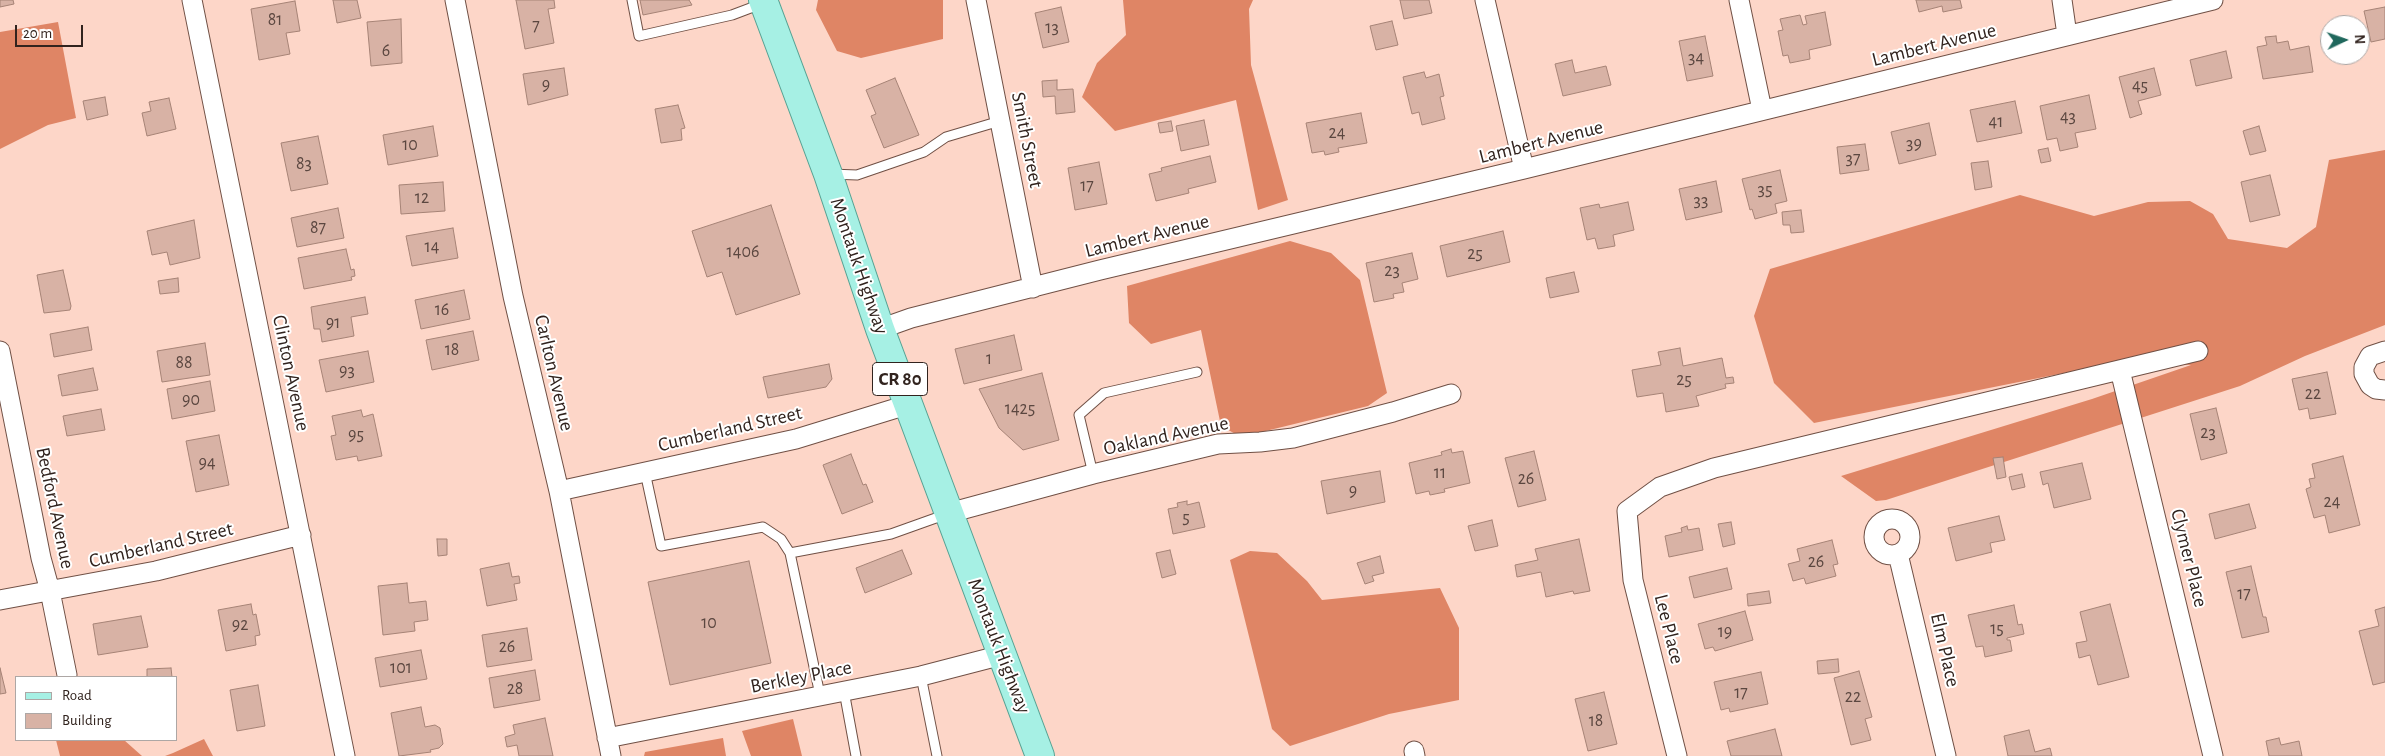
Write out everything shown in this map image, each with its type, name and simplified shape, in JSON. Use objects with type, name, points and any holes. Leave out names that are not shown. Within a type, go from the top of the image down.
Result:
[{"type":"main road","name":"Montauk Highway","points":[[763,2],[828,174],[880,328],[1040,756]]},
{"type":"street","name":"Clinton Avenue","points":[[192,0],[345,756]]},
{"type":"street","name":"Carlton Avenue","points":[[455,0],[513,296],[559,491],[609,747]]},
{"type":"street","name":"Smith Street","points":[[976,0],[1033,288]]},
{"type":"street","points":[[1485,0],[1524,169]]},
{"type":"street","points":[[1739,0],[1762,110]]},
{"type":"street","points":[[2062,0],[2067,35]]},
{"type":"street","name":"Lambert Avenue","points":[[880,328],[911,318],[1100,270],[1524,169],[2213,0]]},
{"type":"street","name":"Bedford Avenue","points":[[0,351],[40,558],[50,591],[67,675]]},
{"type":"street","points":[[2120,370],[2198,351]]},
{"type":"street","points":[[2385,351],[2370,356],[2364,367],[2364,374],[2370,385],[2376,389],[2385,390]]},
{"type":"street","name":"Lee Place","points":[[1677,756],[1633,580],[1627,511],[1660,487],[1714,468],[2120,370]]},
{"type":"street","name":"Clymer Place","points":[[2120,370],[2213,756]]},
{"type":"street","name":"Oakland Avenue","points":[[949,513],[1093,474],[1218,444],[1293,438],[1393,412],[1451,394]]},
{"type":"street","name":"Cumberland Street","points":[[559,491],[796,439],[910,404]]},
{"type":"street","name":"Cumberland Street","points":[[0,600],[156,571],[301,535]]},
{"type":"street","name":"Elm Place","points":[[1898,554],[1946,756]]},
{"type":"street","name":"Berkley Place","points":[[609,747],[820,695],[921,676],[1002,655]]},
{"type":"lane","points":[[632,0],[639,36],[732,15],[763,2]]},
{"type":"lane","points":[[828,174],[857,175],[924,152],[946,136],[1000,121]]},
{"type":"lane","points":[[1093,474],[1079,415],[1104,393],[1197,372]]},
{"type":"lane","points":[[645,472],[661,546],[763,527],[781,540],[790,553],[820,695]]},
{"type":"lane","points":[[790,553],[891,534],[949,513]]},
{"type":"lane","points":[[921,676],[937,756]]},
{"type":"lane","points":[[844,691],[856,756]]},
{"type":"shaded area","points":[[818,0],[943,0],[943,39],[861,58],[837,51],[816,10]]},
{"type":"shaded area","points":[[1123,0],[1253,0],[1249,9],[1251,65],[1288,200],[1258,210],[1236,100],[1115,131],[1082,97],[1097,63],[1126,35]]},
{"type":"shaded area","points":[[58,22],[76,118],[48,125],[0,149],[0,32]]},
{"type":"shaded area","points":[[2385,150],[2385,325],[2305,356],[2240,386],[1886,500],[1876,501],[1841,476],[2092,399],[2191,365],[2124,361],[1814,423],[1774,383],[1754,316],[1770,269],[2020,195],[2094,216],[2148,202],[2190,201],[2213,214],[2228,239],[2287,248],[2316,227],[2329,160]]},
{"type":"shaded area","points":[[1290,241],[1331,253],[1360,280],[1387,393],[1368,406],[1241,437],[1221,426],[1201,330],[1151,344],[1129,323],[1127,286]]},
{"type":"shaded area","points":[[1250,551],[1277,553],[1307,581],[1322,600],[1440,588],[1459,628],[1459,700],[1389,714],[1290,746],[1272,729],[1230,560]]},
{"type":"shaded area","points":[[793,719],[802,756],[751,756],[742,731]]},
{"type":"shaded area","points":[[723,738],[726,756],[644,756],[645,752]]},
{"type":"shaded area","points":[[204,739],[213,756],[165,756],[173,753]]},
{"type":"shaded area","points":[[56,741],[125,741],[142,756],[60,756]]},
{"type":"building","points":[[0,0],[13,0],[14,4],[0,7]]},
{"type":"building","points":[[333,0],[357,0],[361,18],[337,23]]},
{"type":"building","points":[[516,0],[554,0],[555,8],[548,9],[554,43],[525,49]]},
{"type":"building","points":[[640,0],[689,0],[692,5],[643,15]]},
{"type":"building","points":[[1400,0],[1429,0],[1432,13],[1404,19]]},
{"type":"building","points":[[1916,0],[1960,0],[1962,8],[1943,12],[1942,6],[1919,12]]},
{"type":"building","points":[[295,1],[300,31],[286,33],[290,54],[259,60],[251,9]]},
{"type":"building","points":[[1061,7],[1069,42],[1043,48],[1035,13]]},
{"type":"building","points":[[2385,7],[2385,39],[2371,42],[2370,15],[2365,15],[2364,11]]},
{"type":"building","points":[[1825,12],[1831,45],[1809,50],[1810,59],[1790,63],[1788,55],[1783,56],[1778,31],[1783,30],[1780,19],[1800,15],[1803,25],[1807,24],[1805,16]]},
{"type":"building","points":[[401,19],[402,63],[371,66],[367,22]]},
{"type":"building","points":[[1392,21],[1398,45],[1376,50],[1370,26]]},
{"type":"building","points":[[1705,36],[1713,76],[1687,81],[1679,41]]},
{"type":"building","points":[[2276,36],[2277,43],[2288,41],[2290,50],[2309,46],[2313,72],[2263,79],[2257,47],[2267,45],[2265,37]]},
{"type":"building","points":[[2226,51],[2232,78],[2196,86],[2190,60]]},
{"type":"building","points":[[1572,60],[1575,73],[1606,66],[1611,85],[1563,96],[1555,64]]},
{"type":"building","points":[[564,68],[568,95],[528,105],[523,74]]},
{"type":"building","points":[[2154,68],[2161,95],[2138,101],[2142,114],[2130,118],[2119,77]]},
{"type":"building","points":[[1424,72],[1426,78],[1439,74],[1444,96],[1440,97],[1445,119],[1422,125],[1419,112],[1412,114],[1403,77]]},
{"type":"building","points":[[895,78],[919,135],[884,148],[871,116],[876,114],[866,90]]},
{"type":"building","points":[[1057,80],[1057,90],[1073,89],[1075,112],[1056,114],[1055,96],[1043,97],[1042,81]]},
{"type":"building","points":[[2089,95],[2096,129],[2075,133],[2078,147],[2060,151],[2057,138],[2047,140],[2040,106]]},
{"type":"building","points":[[105,97],[108,115],[87,120],[83,101]]},
{"type":"building","points":[[169,98],[176,129],[147,136],[142,113],[151,111],[149,102]]},
{"type":"building","points":[[2015,101],[2022,133],[1977,142],[1970,110]]},
{"type":"building","points":[[678,105],[685,128],[681,129],[682,140],[661,143],[655,109]]},
{"type":"building","points":[[1361,113],[1367,143],[1338,148],[1339,152],[1325,155],[1324,151],[1312,153],[1306,123]]},
{"type":"building","points":[[1204,120],[1209,145],[1181,151],[1176,126]]},
{"type":"building","points":[[1171,121],[1173,131],[1160,133],[1158,123]]},
{"type":"building","points":[[1929,123],[1936,155],[1899,164],[1891,132]]},
{"type":"building","points":[[433,126],[438,156],[388,165],[383,135]]},
{"type":"building","points":[[2259,126],[2266,151],[2250,155],[2243,131]]},
{"type":"building","points":[[318,136],[328,184],[291,191],[281,143]]},
{"type":"building","points":[[1865,144],[1869,170],[1840,174],[1837,147]]},
{"type":"building","points":[[2048,148],[2051,161],[2041,163],[2038,150]]},
{"type":"building","points":[[1210,156],[1216,182],[1188,189],[1189,193],[1156,201],[1149,174],[1162,171],[1161,168]]},
{"type":"building","points":[[1988,161],[1992,187],[1975,190],[1971,163]]},
{"type":"building","points":[[1099,162],[1107,204],[1075,210],[1068,168]]},
{"type":"building","points":[[1780,170],[1787,201],[1775,204],[1777,213],[1755,219],[1752,209],[1750,210],[1742,179]]},
{"type":"building","points":[[2270,175],[2280,215],[2250,222],[2241,182]]},
{"type":"building","points":[[1716,181],[1722,212],[1686,220],[1679,189]]},
{"type":"building","points":[[443,182],[445,211],[401,214],[399,185]]},
{"type":"building","points":[[1628,202],[1634,230],[1613,235],[1615,246],[1598,249],[1595,238],[1587,240],[1580,208],[1599,204],[1600,208]]},
{"type":"building","points":[[771,205],[800,294],[736,315],[722,272],[707,277],[692,231]]},
{"type":"building","points":[[338,208],[344,238],[297,247],[291,218]]},
{"type":"building","points":[[1801,210],[1804,232],[1791,233],[1790,225],[1783,225],[1782,212]]},
{"type":"building","points":[[194,220],[200,258],[170,265],[167,252],[152,255],[147,231]]},
{"type":"building","points":[[453,228],[458,258],[412,266],[406,236]]},
{"type":"building","points":[[1503,231],[1510,262],[1447,277],[1440,246]]},
{"type":"building","points":[[346,249],[351,270],[354,269],[355,276],[351,277],[352,280],[304,289],[298,258]]},
{"type":"building","points":[[1412,253],[1418,279],[1402,283],[1404,292],[1393,294],[1394,298],[1374,302],[1366,263]]},
{"type":"building","points":[[63,270],[71,306],[70,310],[44,313],[37,275]]},
{"type":"building","points":[[1574,272],[1579,292],[1550,298],[1546,278]]},
{"type":"building","points":[[178,278],[179,292],[160,294],[158,281]]},
{"type":"building","points":[[464,290],[470,319],[421,329],[415,300]]},
{"type":"building","points":[[365,297],[368,314],[351,317],[354,336],[322,342],[320,329],[314,329],[311,307]]},
{"type":"building","points":[[88,327],[92,350],[54,357],[50,334]]},
{"type":"building","points":[[473,331],[479,360],[432,370],[426,340]]},
{"type":"building","points":[[1014,335],[1022,370],[964,384],[955,349]]},
{"type":"building","points":[[205,343],[210,375],[162,382],[157,351]]},
{"type":"building","points":[[1680,348],[1683,366],[1722,358],[1726,378],[1733,377],[1734,383],[1725,384],[1726,388],[1696,396],[1699,406],[1666,412],[1663,393],[1637,397],[1632,370],[1661,365],[1658,352]]},
{"type":"building","points":[[368,351],[374,382],[326,392],[319,360]]},
{"type":"building","points":[[829,364],[832,379],[826,387],[768,398],[763,377]]},
{"type":"building","points":[[93,368],[98,390],[62,396],[58,375]]},
{"type":"building","points":[[2327,372],[2336,414],[2310,419],[2308,408],[2299,410],[2292,379]]},
{"type":"building","points":[[1042,373],[1059,440],[1023,450],[999,428],[979,389]]},
{"type":"building","points":[[210,381],[215,411],[172,419],[167,389]]},
{"type":"building","points":[[2216,408],[2227,453],[2201,460],[2190,414]]},
{"type":"building","points":[[101,409],[105,430],[67,436],[63,416]]},
{"type":"building","points":[[361,410],[363,417],[373,414],[382,456],[358,461],[357,456],[336,460],[331,436],[336,435],[332,416]]},
{"type":"building","points":[[219,435],[229,485],[196,492],[186,441]]},
{"type":"building","points":[[1451,449],[1452,453],[1463,451],[1470,483],[1444,489],[1445,492],[1430,495],[1429,491],[1416,494],[1409,463],[1442,455],[1441,452]]},
{"type":"building","points":[[1534,451],[1546,500],[1518,507],[1505,458]]},
{"type":"building","points":[[851,454],[863,485],[866,484],[873,502],[842,514],[823,465]]},
{"type":"building","points":[[2343,456],[2360,525],[2329,533],[2325,515],[2314,518],[2306,489],[2311,487],[2309,479],[2315,478],[2312,464]]},
{"type":"building","points":[[2003,457],[2006,477],[1997,479],[1993,458]]},
{"type":"building","points":[[2082,463],[2091,499],[2054,508],[2048,483],[2043,485],[2040,472]]},
{"type":"building","points":[[1380,471],[1385,502],[1327,514],[1321,481]]},
{"type":"building","points":[[2022,474],[2025,487],[2012,490],[2009,477]]},
{"type":"building","points":[[1187,501],[1187,505],[1199,502],[1205,527],[1173,534],[1168,509],[1178,507],[1177,503]]},
{"type":"building","points":[[2249,504],[2256,528],[2215,539],[2209,514]]},
{"type":"building","points":[[1999,516],[2005,540],[1990,543],[1992,552],[1956,561],[1948,528]]},
{"type":"building","points":[[1492,520],[1498,546],[1475,551],[1468,526]]},
{"type":"building","points":[[1731,522],[1735,544],[1723,547],[1718,524]]},
{"type":"building","points":[[1687,526],[1688,530],[1699,528],[1703,550],[1669,557],[1665,536],[1682,532],[1681,528]]},
{"type":"building","points":[[437,539],[447,539],[447,555],[438,556]]},
{"type":"building","points":[[1579,539],[1590,591],[1574,594],[1573,591],[1546,597],[1541,572],[1517,577],[1515,565],[1538,560],[1535,549]]},
{"type":"building","points":[[1832,540],[1838,564],[1833,565],[1836,576],[1806,584],[1804,578],[1793,581],[1788,564],[1800,561],[1797,549]]},
{"type":"building","points":[[902,550],[912,574],[865,593],[856,568]]},
{"type":"building","points":[[1170,550],[1176,574],[1162,578],[1156,553]]},
{"type":"building","points":[[1380,556],[1384,573],[1372,576],[1374,581],[1365,584],[1357,563]]},
{"type":"building","points":[[749,561],[771,663],[670,685],[648,582]]},
{"type":"building","points":[[509,563],[512,577],[519,576],[520,583],[514,584],[517,600],[487,606],[480,569]]},
{"type":"building","points":[[2251,566],[2263,617],[2266,617],[2269,632],[2242,638],[2226,572]]},
{"type":"building","points":[[1727,568],[1732,589],[1694,598],[1689,577]]},
{"type":"building","points":[[407,583],[409,603],[426,601],[428,620],[414,622],[415,631],[383,635],[378,586]]},
{"type":"building","points":[[1769,591],[1771,603],[1748,606],[1747,594]]},
{"type":"building","points":[[251,604],[253,615],[256,614],[260,635],[255,636],[256,645],[226,651],[218,610]]},
{"type":"building","points":[[2110,604],[2129,677],[2098,685],[2090,655],[2079,658],[2076,643],[2087,641],[2080,612]]},
{"type":"building","points":[[2014,605],[2018,625],[2022,624],[2024,634],[2007,638],[2007,640],[2010,640],[2012,651],[1985,657],[1983,646],[1976,647],[1968,615]]},
{"type":"building","points":[[2385,607],[2385,682],[2373,685],[2359,631],[2379,626],[2375,610]]},
{"type":"building","points":[[1745,611],[1753,640],[1715,651],[1713,647],[1705,649],[1698,624]]},
{"type":"building","points":[[141,616],[148,647],[98,655],[93,624]]},
{"type":"building","points":[[527,628],[532,660],[487,667],[482,635]]},
{"type":"building","points":[[421,650],[427,679],[380,687],[375,658]]},
{"type":"building","points":[[1838,659],[1839,672],[1818,674],[1817,661]]},
{"type":"building","points":[[0,668],[6,693],[0,694]]},
{"type":"building","points":[[171,668],[172,676],[147,676],[147,669]]},
{"type":"building","points":[[535,670],[540,700],[494,708],[489,678]]},
{"type":"building","points":[[1859,671],[1872,717],[1865,719],[1871,740],[1851,745],[1834,678]]},
{"type":"building","points":[[1761,672],[1768,704],[1730,712],[1729,708],[1721,710],[1714,682]]},
{"type":"building","points":[[258,685],[265,726],[237,731],[230,690]]},
{"type":"building","points":[[1604,692],[1617,744],[1588,751],[1575,699]]},
{"type":"building","points":[[421,707],[425,727],[435,725],[440,728],[443,744],[439,748],[430,750],[431,752],[399,756],[391,713]]},
{"type":"building","points":[[545,718],[553,756],[519,756],[517,745],[507,747],[505,737],[515,734],[513,725]]},
{"type":"building","points":[[1775,729],[1782,756],[1731,756],[1727,741]]},
{"type":"building","points":[[2029,730],[2035,752],[2050,748],[2052,756],[2008,756],[2004,736]]},
{"type":"building","points":[[2279,738],[2281,745],[2299,741],[2302,756],[2269,756],[2266,741]]}]
